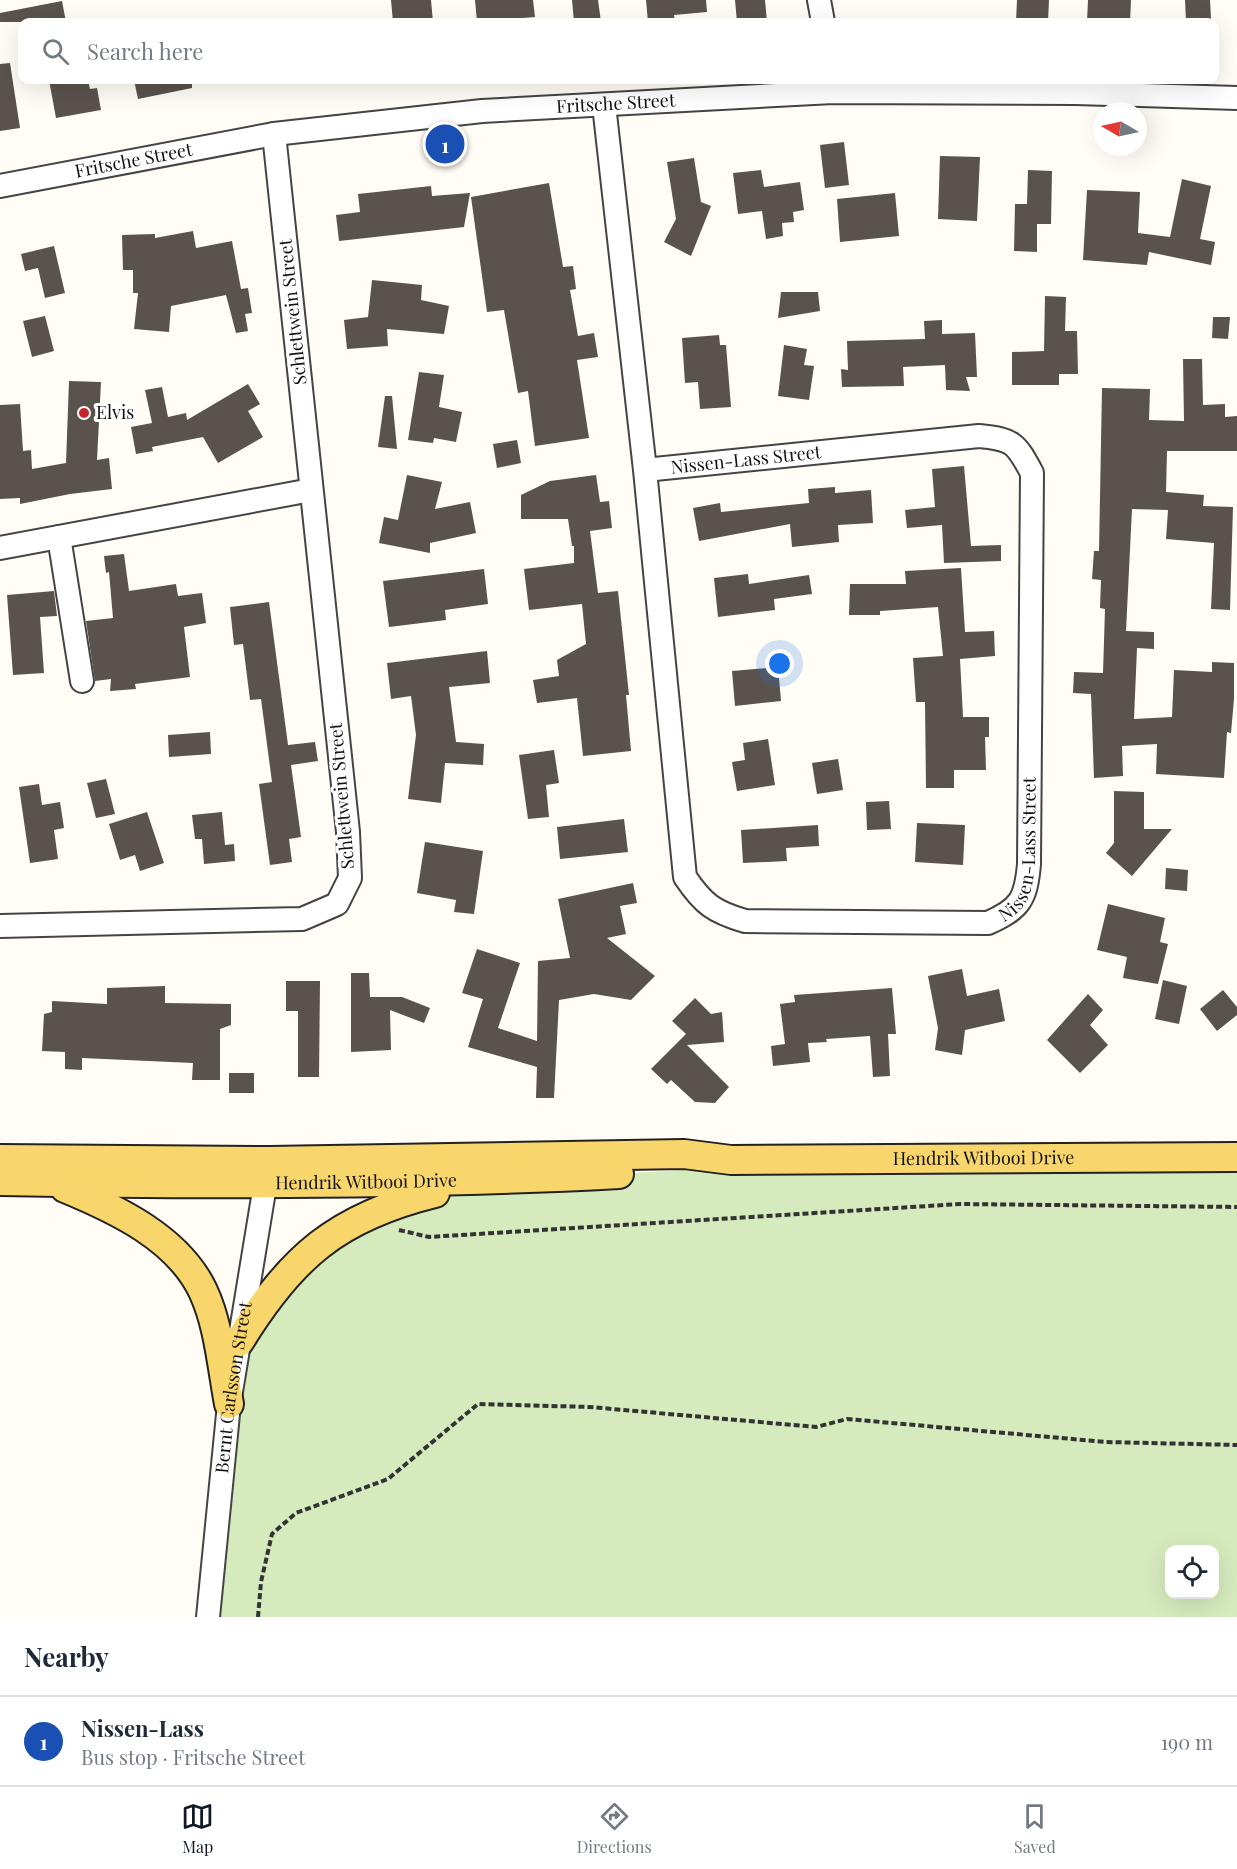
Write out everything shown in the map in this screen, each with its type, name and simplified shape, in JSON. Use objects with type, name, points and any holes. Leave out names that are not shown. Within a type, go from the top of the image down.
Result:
[{"type":"main road","name":"Hendrik Witbooi Drive","points":[[0,1181],[51,1182],[684,1154],[731,1160],[1237,1158]]},
{"type":"main road","name":"Hendrik Witbooi Drive","points":[[0,1159],[266,1173],[486,1181],[686,1170],[731,1160]]},
{"type":"main road","points":[[239,1342],[288,1272],[323,1240],[354,1220],[392,1204],[486,1181]]},
{"type":"main road","points":[[51,1182],[123,1214],[171,1249],[189,1268],[203,1291],[216,1335],[229,1404]]},
{"type":"street","points":[[819,0],[822,18]]},
{"type":"street","name":"Fritsche Street","points":[[0,186],[274,134],[482,111],[604,105],[832,86],[1237,98]]},
{"type":"street","name":"Nissen-Lass Street","points":[[604,105],[645,470],[685,877],[700,900],[721,914],[745,921],[988,923],[1006,915],[1020,903],[1027,888],[1029,864],[1032,473],[1021,452],[1005,439],[979,436],[645,470]]},
{"type":"street","name":"Schlettwein Street","points":[[0,926],[302,919],[337,904],[350,878],[348,832],[274,134]]},
{"type":"street","points":[[0,548],[311,490]]},
{"type":"street","points":[[59,537],[82,681]]},
{"type":"street","name":"Bernt Carlsson Street","points":[[208,1617],[229,1404],[266,1173]]},
{"type":"path","points":[[397,1230],[429,1237],[960,1204],[1237,1207]]},
{"type":"path","points":[[258,1617],[261,1582],[272,1534],[296,1513],[388,1479],[478,1404],[590,1407],[816,1427],[847,1419],[1106,1442],[1237,1445]]},
{"type":"green space","points":[[1237,1157],[1237,1617],[209,1617],[239,1342],[323,1240],[486,1181],[686,1170],[731,1160]]},
{"type":"building","points":[[391,0],[431,0],[433,18],[393,18]]},
{"type":"building","points":[[475,0],[533,0],[535,17],[477,18]]},
{"type":"building","points":[[572,0],[598,0],[600,18],[574,18]]},
{"type":"building","points":[[646,0],[706,0],[707,12],[674,15],[674,18],[648,18]]},
{"type":"building","points":[[735,0],[765,0],[767,18],[737,18]]},
{"type":"building","points":[[1017,0],[1049,0],[1048,18],[1016,18]]},
{"type":"building","points":[[1088,0],[1131,0],[1130,18],[1087,18]]},
{"type":"building","points":[[1185,0],[1210,0],[1211,18],[1186,18]]},
{"type":"building","points":[[62,1],[65,18],[18,18],[18,22],[0,22],[0,13]]},
{"type":"building","points":[[10,63],[20,128],[0,131],[0,64]]},
{"type":"building","points":[[50,84],[89,84],[90,89],[97,88],[101,110],[56,118]]},
{"type":"building","points":[[135,84],[192,84],[192,88],[138,99]]},
{"type":"building","points":[[844,142],[849,185],[825,188],[820,145]]},
{"type":"building","points":[[940,156],[980,157],[977,221],[938,219]]},
{"type":"building","points":[[694,158],[701,202],[711,206],[691,256],[664,242],[676,219],[667,162]]},
{"type":"building","points":[[761,170],[764,187],[800,182],[804,210],[793,212],[794,222],[782,223],[783,236],[766,239],[762,211],[738,214],[733,173]]},
{"type":"building","points":[[1028,170],[1052,171],[1051,224],[1037,224],[1037,252],[1014,251],[1015,204],[1027,204]]},
{"type":"building","points":[[1182,179],[1211,186],[1200,239],[1215,242],[1211,265],[1149,252],[1147,265],[1083,260],[1087,190],[1140,192],[1138,233],[1170,237]]},
{"type":"building","points":[[549,183],[563,267],[573,266],[576,289],[570,290],[578,336],[594,333],[598,357],[577,360],[589,438],[535,446],[528,391],[518,393],[504,310],[487,312],[471,197]]},
{"type":"building","points":[[431,186],[432,196],[470,193],[464,227],[339,241],[336,215],[360,212],[358,194]]},
{"type":"building","points":[[895,193],[899,236],[840,242],[837,199]]},
{"type":"building","points":[[193,231],[196,248],[232,241],[241,289],[248,288],[252,313],[245,314],[248,331],[236,333],[226,295],[171,306],[169,332],[134,329],[138,293],[133,293],[133,270],[123,270],[122,235],[155,234],[155,238]]},
{"type":"building","points":[[54,246],[65,293],[45,298],[38,268],[25,271],[21,254]]},
{"type":"building","points":[[372,280],[422,285],[421,300],[449,306],[444,334],[387,329],[388,346],[347,349],[344,320],[368,317]]},
{"type":"building","points":[[781,292],[818,292],[820,311],[778,318]]},
{"type":"building","points":[[1045,296],[1066,297],[1065,331],[1077,331],[1078,374],[1059,374],[1059,385],[1012,385],[1012,352],[1044,351]]},
{"type":"building","points":[[45,316],[54,351],[32,357],[23,321]]},
{"type":"building","points":[[1213,317],[1230,317],[1228,339],[1212,338]]},
{"type":"building","points":[[942,320],[942,334],[975,333],[977,377],[966,377],[970,391],[946,390],[945,365],[903,367],[904,386],[842,387],[841,369],[848,370],[847,341],[925,339],[924,321]]},
{"type":"building","points":[[719,335],[720,345],[726,345],[731,407],[700,409],[698,382],[685,383],[682,338]]},
{"type":"building","points":[[784,345],[807,349],[804,365],[814,366],[809,400],[778,396]]},
{"type":"building","points":[[1183,359],[1202,359],[1203,405],[1225,404],[1225,417],[1237,416],[1237,451],[1167,451],[1166,492],[1204,495],[1203,506],[1233,507],[1230,610],[1211,609],[1214,543],[1166,539],[1168,510],[1132,509],[1126,631],[1154,632],[1154,649],[1137,648],[1134,719],[1172,717],[1174,670],[1212,672],[1212,662],[1234,663],[1234,699],[1231,733],[1227,732],[1224,778],[1156,774],[1157,744],[1122,746],[1123,776],[1094,778],[1091,694],[1073,693],[1074,672],[1103,673],[1105,609],[1100,608],[1101,580],[1092,579],[1094,551],[1099,551],[1102,388],[1150,389],[1149,420],[1184,421]]},
{"type":"building","points":[[419,372],[444,375],[439,407],[462,412],[456,442],[434,438],[433,443],[408,440]]},
{"type":"building","points":[[69,381],[101,382],[97,460],[109,458],[112,489],[70,494],[20,504],[20,498],[0,499],[0,405],[20,404],[23,451],[31,450],[32,469],[66,463]]},
{"type":"building","points":[[248,384],[260,404],[248,411],[263,437],[218,463],[203,437],[152,447],[153,451],[136,454],[131,427],[152,423],[145,390],[162,387],[168,417],[186,413],[187,420]]},
{"type":"building","points":[[385,396],[392,396],[397,449],[378,447]]},
{"type":"building","points":[[517,440],[521,463],[497,468],[493,444]]},
{"type":"building","points":[[964,466],[971,546],[1001,545],[1001,561],[944,563],[942,525],[907,528],[905,510],[935,507],[932,469]]},
{"type":"building","points":[[407,475],[442,482],[435,509],[470,502],[476,533],[430,543],[430,553],[379,543],[384,517],[398,520]]},
{"type":"building","points":[[596,475],[600,502],[609,501],[612,528],[590,531],[598,593],[618,591],[629,695],[626,695],[631,751],[583,756],[577,698],[537,703],[533,680],[559,676],[557,660],[586,644],[582,604],[529,610],[524,569],[574,563],[574,546],[572,546],[568,519],[521,519],[521,495],[550,481]]},
{"type":"building","points":[[835,487],[835,493],[871,490],[873,523],[838,525],[839,542],[792,547],[790,524],[699,541],[693,508],[720,503],[721,512],[809,503],[808,489]]},
{"type":"building","points":[[124,554],[129,591],[176,584],[178,596],[202,593],[206,623],[184,627],[190,677],[135,684],[136,689],[110,691],[111,679],[95,681],[86,621],[113,618],[109,572],[106,573],[104,556]]},
{"type":"building","points":[[961,568],[965,632],[994,631],[995,656],[960,659],[963,717],[989,717],[989,737],[985,737],[986,770],[954,770],[954,788],[926,788],[925,702],[916,702],[913,658],[943,656],[938,607],[880,611],[880,615],[849,615],[850,584],[906,584],[905,571]]},
{"type":"building","points":[[484,569],[488,604],[445,610],[446,620],[389,627],[383,581]]},
{"type":"building","points":[[748,574],[749,584],[809,575],[812,594],[774,599],[775,610],[718,617],[714,578]]},
{"type":"building","points":[[54,591],[57,616],[40,617],[44,673],[13,675],[7,595]]},
{"type":"building","points":[[269,602],[288,745],[315,742],[318,761],[291,765],[301,837],[289,839],[292,862],[270,865],[259,784],[272,782],[261,699],[250,700],[243,644],[234,645],[230,607]]},
{"type":"building","points":[[487,651],[490,683],[449,687],[456,742],[484,744],[483,765],[445,763],[441,803],[408,799],[416,735],[411,696],[391,699],[387,663]]},
{"type":"building","points":[[778,667],[781,701],[735,706],[732,671]]},
{"type":"building","points":[[210,732],[211,754],[169,757],[168,735]]},
{"type":"building","points":[[768,739],[775,785],[737,791],[732,762],[745,760],[743,743]]},
{"type":"building","points":[[554,750],[559,783],[546,785],[549,817],[528,819],[519,755]]},
{"type":"building","points":[[838,759],[843,790],[817,794],[812,763]]},
{"type":"building","points":[[106,779],[115,814],[96,818],[87,783]]},
{"type":"building","points":[[39,784],[42,805],[60,802],[64,828],[54,830],[58,859],[30,863],[19,787]]},
{"type":"building","points":[[1114,791],[1144,792],[1144,829],[1172,829],[1132,876],[1106,853],[1114,843]]},
{"type":"building","points":[[889,801],[891,829],[867,830],[866,802]]},
{"type":"building","points":[[147,812],[164,863],[140,871],[135,855],[120,860],[109,824]]},
{"type":"building","points":[[222,812],[225,845],[234,844],[235,861],[204,864],[202,839],[195,839],[192,815]]},
{"type":"building","points":[[624,819],[628,852],[560,859],[557,827]]},
{"type":"building","points":[[917,823],[965,825],[963,865],[915,862]]},
{"type":"building","points":[[818,825],[819,846],[786,848],[787,861],[743,863],[741,830]]},
{"type":"building","points":[[425,842],[483,851],[474,914],[454,912],[456,900],[417,893]]},
{"type":"building","points":[[1166,868],[1188,870],[1187,891],[1165,889]]},
{"type":"building","points":[[633,883],[637,903],[620,906],[626,934],[607,938],[655,976],[631,1000],[594,994],[559,1000],[554,1098],[536,1098],[537,1067],[468,1047],[483,999],[462,993],[477,949],[520,963],[498,1028],[537,1041],[538,961],[570,958],[558,899]]},
{"type":"building","points":[[1108,904],[1165,918],[1160,942],[1168,944],[1158,984],[1123,978],[1127,957],[1097,950]]},
{"type":"building","points":[[962,969],[967,996],[999,989],[1005,1021],[965,1030],[962,1055],[935,1050],[938,1028],[928,976]]},
{"type":"building","points":[[351,973],[369,973],[370,997],[402,997],[430,1008],[424,1023],[390,1010],[391,1050],[351,1052]]},
{"type":"building","points":[[1163,980],[1187,986],[1179,1024],[1155,1019]]},
{"type":"building","points":[[286,981],[320,981],[319,1077],[298,1077],[298,1011],[286,1011]]},
{"type":"building","points":[[165,986],[165,1003],[231,1004],[231,1025],[220,1029],[220,1080],[192,1080],[193,1063],[82,1058],[82,1070],[65,1069],[65,1052],[42,1051],[44,1014],[52,1012],[52,1001],[107,1004],[107,988]]},
{"type":"building","points":[[892,988],[896,1034],[888,1034],[890,1076],[873,1077],[870,1036],[826,1039],[827,1042],[808,1043],[810,1062],[773,1066],[771,1046],[785,1044],[780,1004],[795,1002],[794,995]]},
{"type":"building","points":[[1223,990],[1237,1007],[1237,1015],[1217,1031],[1200,1009]]},
{"type":"building","points":[[1088,994],[1103,1010],[1090,1025],[1108,1045],[1080,1073],[1047,1040]]},
{"type":"building","points":[[695,998],[711,1014],[722,1012],[724,1042],[687,1045],[729,1087],[715,1103],[695,1102],[671,1080],[667,1084],[651,1069],[686,1034],[672,1021]]},
{"type":"building","points":[[229,1073],[254,1073],[254,1093],[229,1093]]},
{"type":"place","name":"Nissen-Lass","points":[[445,144]]},
{"type":"place","name":"Elvis","points":[[84,413]]}]
